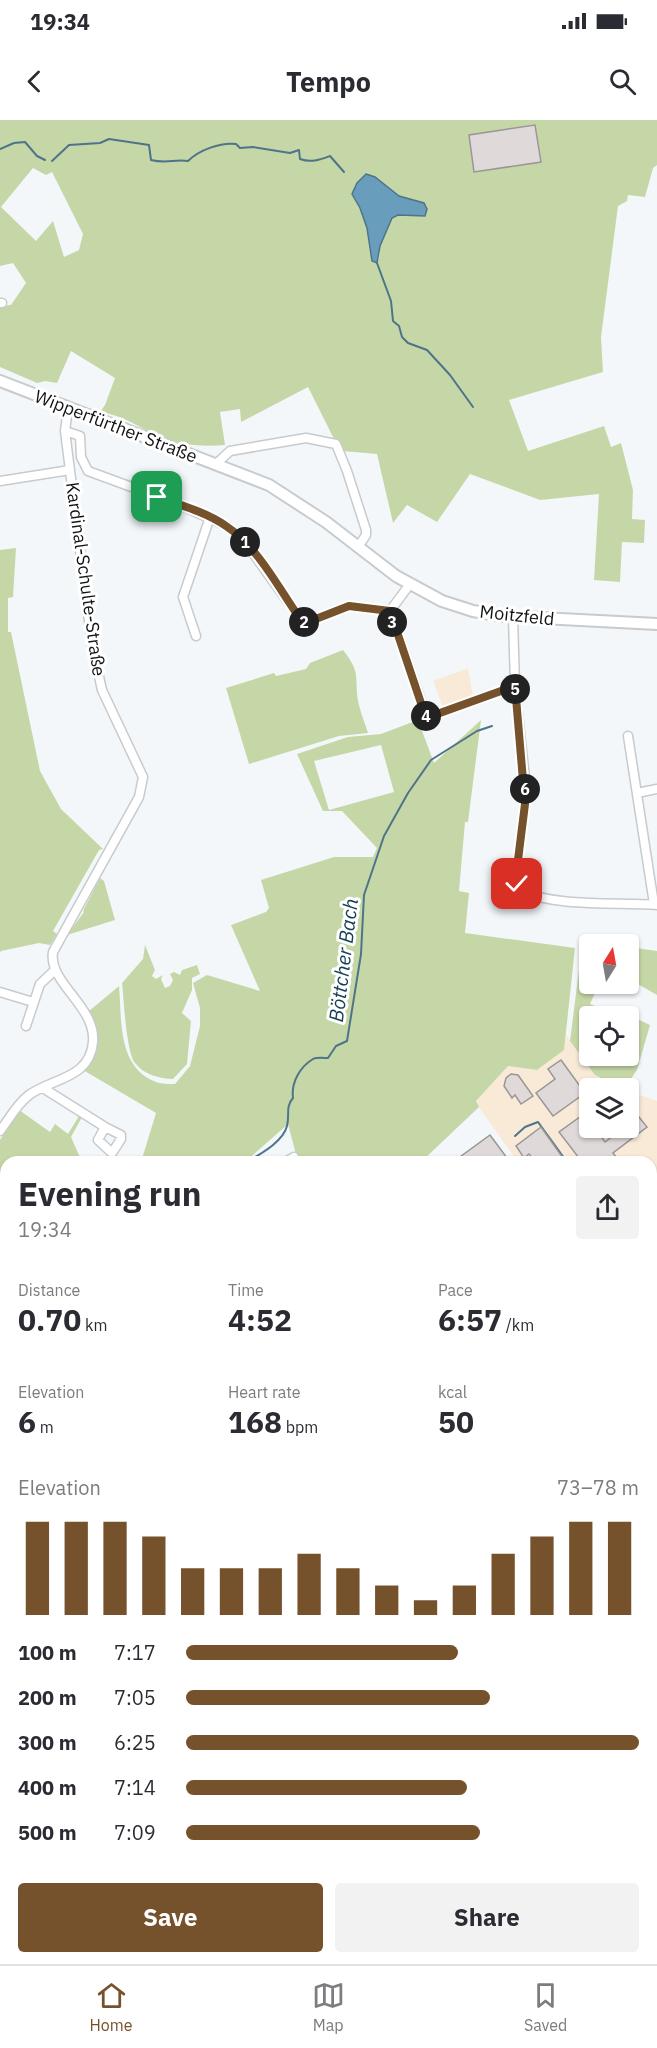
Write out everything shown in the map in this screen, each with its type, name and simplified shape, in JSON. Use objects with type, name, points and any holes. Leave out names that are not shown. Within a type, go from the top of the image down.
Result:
[{"type":"main road","name":"Wipperfürther Straße","points":[[0,381],[216,464]]},
{"type":"main road","name":"Moitzfeld","points":[[216,464],[269,485],[326,522],[410,584],[457,606],[513,617],[657,624]]},
{"type":"street","name":"Kardinal-Schulte-Straße","points":[[55,970],[52,957],[55,947],[139,797],[143,777],[102,690],[92,645],[65,431],[68,408]]},
{"type":"street","points":[[65,431],[80,436],[81,457],[88,471],[210,517],[227,526],[245,542],[301,620],[308,622],[349,606],[390,611]]},
{"type":"street","name":"Wipperfürther Straße","points":[[216,464],[230,451],[306,438],[336,444],[366,530],[358,547]]},
{"type":"street","points":[[0,481],[70,470]]},
{"type":"street","points":[[196,636],[183,597],[210,517]]},
{"type":"street","points":[[390,611],[410,584]]},
{"type":"street","points":[[390,611],[426,718],[515,686]]},
{"type":"street","points":[[513,617],[515,686],[525,779],[525,804],[516,876],[521,891],[529,895],[570,901],[656,905],[628,736]]},
{"type":"street","points":[[637,792],[657,789]]},
{"type":"street","points":[[0,1131],[26,1097],[64,1080],[79,1070],[90,1055],[93,1042],[90,1021],[55,970],[43,980],[26,1026]]},
{"type":"street","points":[[0,992],[33,1002]]},
{"type":"street","points":[[43,1088],[105,1126]]},
{"type":"shaded area","points":[[468,668],[473,696],[443,707],[433,681]]},
{"type":"shaded area","points":[[566,1035],[579,1053],[579,1066],[589,1066],[600,1078],[579,1078],[579,1138],[639,1138],[639,1095],[657,1101],[657,1156],[514,1156],[475,1102],[508,1066],[537,1070],[564,1050]]},
{"type":"green space","points":[[0,120],[657,120],[657,165],[653,168],[645,197],[628,195],[627,201],[618,206],[601,337],[603,372],[509,400],[528,451],[604,426],[611,447],[621,443],[633,490],[632,519],[645,520],[644,543],[622,542],[620,582],[594,580],[599,494],[540,500],[470,474],[437,522],[407,505],[393,523],[377,454],[343,451],[334,439],[308,387],[241,422],[240,409],[220,412],[225,445],[206,446],[178,443],[151,433],[120,417],[100,412],[115,378],[71,351],[57,383],[45,381],[37,383],[0,367],[0,306],[11,305],[26,283],[13,263],[0,266]],"holes":[[[33,168],[46,175],[52,172],[83,234],[79,250],[64,257],[53,221],[36,241],[1,207]],[[375,177],[399,196],[424,203],[427,209],[425,216],[398,215],[392,218],[380,246],[379,259],[372,261],[367,228],[354,187],[361,178]]]},
{"type":"green space","points":[[16,548],[13,597],[8,598],[8,632],[11,632],[40,771],[61,809],[103,849],[99,850],[53,931],[57,934],[50,945],[39,943],[0,953],[0,550]]},
{"type":"green space","points":[[343,650],[353,665],[357,696],[368,733],[339,736],[249,764],[226,688],[274,673],[276,676],[306,669],[310,663]]},
{"type":"green space","points":[[418,720],[434,763],[481,720],[468,822],[465,822],[459,891],[469,893],[465,933],[575,948],[564,1050],[537,1070],[508,1066],[476,1101],[479,1107],[427,1156],[296,1156],[288,1124],[252,1156],[143,1156],[156,1113],[83,1070],[96,1041],[95,1027],[88,1012],[119,986],[124,1041],[134,1065],[143,1075],[156,1082],[175,1084],[190,1066],[200,1026],[200,1008],[193,983],[207,975],[260,991],[231,925],[266,912],[269,908],[261,880],[334,857],[373,857],[377,848],[342,811],[323,811],[297,754],[348,737],[381,734]],"holes":[[[381,745],[394,792],[329,810],[314,761]]]},
{"type":"green space","points":[[100,878],[104,881],[115,920],[67,935],[84,912]]},
{"type":"green space","points":[[145,945],[155,970],[152,976],[156,979],[163,975],[161,979],[165,988],[170,986],[173,980],[170,974],[174,972],[180,975],[182,970],[197,965],[200,974],[192,978],[192,990],[182,1013],[191,1021],[187,1064],[173,1079],[157,1077],[142,1070],[135,1063],[129,1048],[122,983],[143,959]]},
{"type":"green space","points":[[639,948],[657,951],[657,995],[639,985]]},
{"type":"green space","points":[[579,970],[579,994],[594,994],[590,1004],[595,1006],[579,1006],[579,1053],[570,1041]]},
{"type":"green space","points":[[639,1020],[650,1025],[639,1063]]},
{"type":"green space","points":[[588,1066],[638,1066],[632,1078],[601,1078],[595,1075]]},
{"type":"green space","points":[[19,1110],[50,1132],[55,1124],[68,1134],[79,1116],[82,1117],[71,1137],[79,1156],[0,1156],[0,1140]]},
{"type":"water","points":[[366,174],[375,177],[399,196],[424,203],[427,209],[425,216],[398,215],[392,218],[380,246],[377,263],[372,261],[367,228],[352,194],[357,183]]},
{"type":"building","points":[[535,125],[541,162],[474,172],[469,135]]},
{"type":"building","points":[[561,1060],[579,1085],[579,1097],[553,1116],[536,1093],[555,1079],[548,1069]]},
{"type":"building","points":[[511,1074],[518,1075],[533,1096],[521,1104],[515,1095],[512,1098],[504,1086],[506,1078]]},
{"type":"building","points":[[639,1117],[647,1127],[639,1133]]},
{"type":"building","points":[[579,1118],[579,1138],[602,1138],[605,1142],[610,1138],[633,1138],[613,1153],[615,1156],[577,1156],[559,1132]]},
{"type":"building","points":[[541,1127],[562,1156],[531,1156],[529,1154],[523,1156],[516,1146]]},
{"type":"building","points":[[490,1135],[506,1156],[461,1156]]},
{"type":"waterway","points":[[52,161],[69,145],[100,143],[109,139],[149,145],[151,160],[162,162],[188,161],[204,150],[230,144],[236,144],[240,148],[253,147],[290,153],[299,150],[300,159],[308,161],[330,156],[344,172]]},
{"type":"waterway","points":[[0,149],[14,143],[25,142],[37,156],[45,160]]},
{"type":"waterway","points":[[377,263],[391,301],[393,321],[399,326],[402,337],[408,343],[427,350],[450,375],[473,407]]},
{"type":"waterway","name":"Böttcher Bach","points":[[256,1156],[270,1147],[285,1132],[288,1108],[293,1098],[293,1086],[300,1071],[313,1059],[328,1058],[336,1046],[347,1041],[361,954],[364,895],[384,836],[408,793],[431,760],[477,731],[492,726]]},
{"type":"waterway","points":[[515,1136],[525,1127],[538,1122],[563,1156]]},
{"type":"route","points":[[157,497],[210,517],[227,526],[245,542],[304,622],[349,606],[390,611],[426,718],[515,686],[525,779],[525,804],[517,884]]}]
